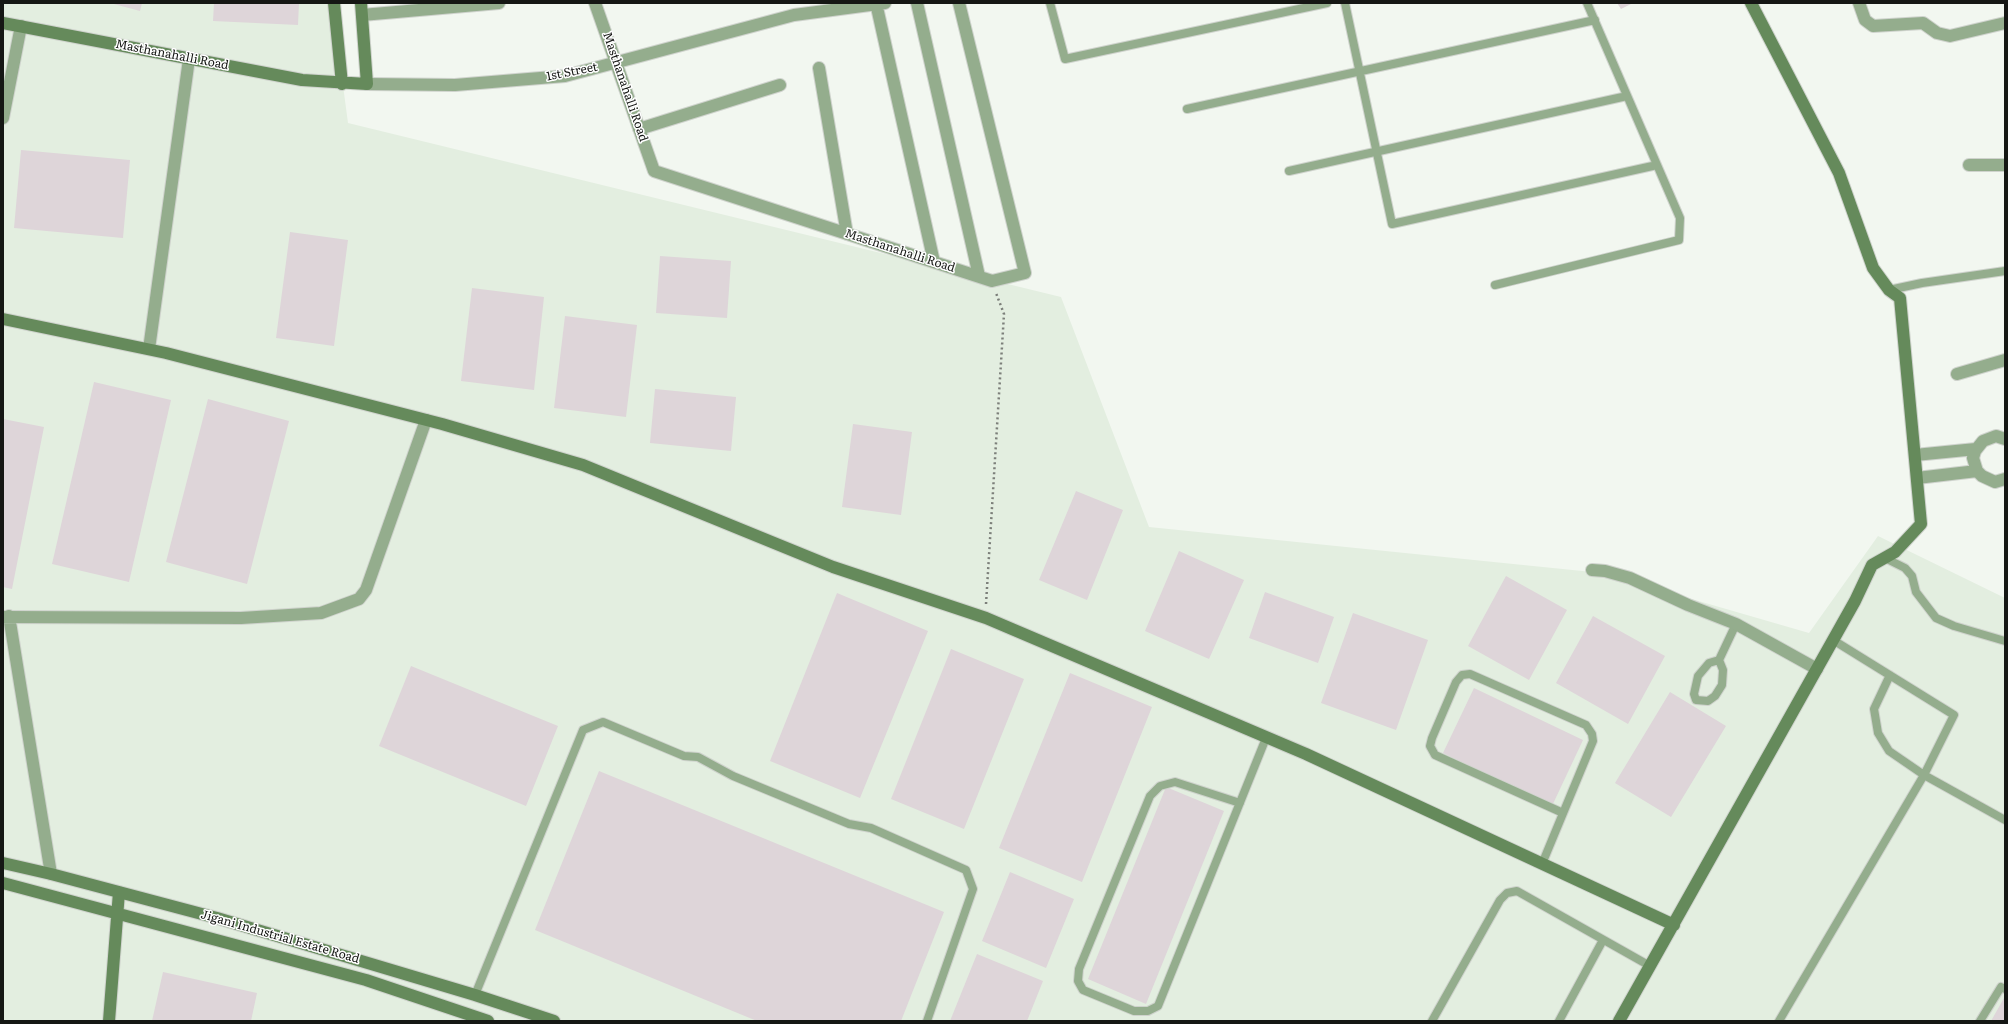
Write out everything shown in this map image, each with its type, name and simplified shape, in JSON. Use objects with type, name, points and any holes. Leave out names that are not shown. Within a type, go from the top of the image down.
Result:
[{"type":"street","points":[[334,3],[342,84]]},
{"type":"street","points":[[361,3],[367,84]]},
{"type":"street","points":[[362,16],[499,3]]},
{"type":"street","name":"Masthanahalli Road","points":[[595,3],[654,171],[992,281]]},
{"type":"street","points":[[917,3],[979,276]]},
{"type":"street","points":[[959,3],[1025,272],[992,281]]},
{"type":"street","points":[[1619,1021],[1817,669],[1872,565],[1895,552],[1921,524],[1900,298],[1889,290],[1874,268],[1839,173],[1751,3]]},
{"type":"street","points":[[1859,3],[1865,20],[1873,26],[1923,23],[1937,33],[1950,36],[2005,23]]},
{"type":"street","points":[[879,4],[934,262]]},
{"type":"street","name":"1st Street","points":[[367,84],[455,86],[565,76],[794,15],[879,4]]},
{"type":"street","name":"Masthanahalli Road","points":[[3,23],[302,80],[342,84],[367,84]]},
{"type":"street","points":[[3,118],[20,26]]},
{"type":"street","points":[[149,349],[189,59]]},
{"type":"street","points":[[819,68],[847,234]]},
{"type":"street","points":[[639,129],[780,85]]},
{"type":"street","points":[[1969,165],[2005,165]]},
{"type":"street","points":[[3,319],[149,349],[426,420],[583,465],[833,566],[986,618],[1306,754],[1674,925]]},
{"type":"street","points":[[1957,374],[2005,360]]},
{"type":"street","points":[[51,874],[6,617],[240,618],[321,613],[359,599],[366,590],[426,420]]},
{"type":"street","points":[[2005,439],[1996,436],[1983,441],[1976,449],[1973,458],[1977,471],[1988,480],[1995,482],[2005,479]]},
{"type":"street","points":[[1914,455],[1976,449]]},
{"type":"street","points":[[1917,478],[1977,471]]},
{"type":"street","points":[[1592,570],[1605,571],[1630,578],[1688,605],[1736,624],[1817,669]]},
{"type":"street","name":"Jigani Industrial Estate Road","points":[[3,863],[51,874],[218,918],[475,995],[554,1021]]},
{"type":"street","name":"Jigani Industrial Estate Road","points":[[3,883],[366,980],[488,1021]]},
{"type":"street","points":[[110,1021],[119,892]]},
{"type":"lane","points":[[1050,3],[1065,59],[1327,3]]},
{"type":"lane","points":[[1345,3],[1392,224],[1657,165]]},
{"type":"lane","points":[[1495,285],[1679,240],[1680,218],[1587,3]]},
{"type":"lane","points":[[1187,109],[1594,20]]},
{"type":"lane","points":[[1289,171],[1627,96]]},
{"type":"lane","points":[[1889,290],[1922,282],[2005,271]]},
{"type":"lane","points":[[1884,558],[1905,568],[1912,576],[1916,592],[1936,618],[1954,626],[2005,641]]},
{"type":"lane","points":[[1719,660],[1709,663],[1698,676],[1694,694],[1696,700],[1708,701],[1715,696],[1722,685],[1723,670],[1719,660],[1736,624]]},
{"type":"lane","points":[[1779,1021],[1924,775],[1954,715],[1833,640]]},
{"type":"lane","points":[[1542,864],[1593,741],[1592,734],[1586,725],[1470,674],[1462,675],[1456,682],[1432,738],[1430,746],[1435,755],[1563,813]]},
{"type":"lane","points":[[1890,675],[1874,709],[1878,733],[1889,751],[1924,775],[2005,820]]},
{"type":"lane","points":[[475,995],[583,730],[603,722],[684,756],[698,757],[733,776],[849,824],[871,828],[966,870],[973,889],[926,1021]]},
{"type":"lane","points":[[1240,803],[1175,782],[1160,786],[1150,796],[1079,969],[1078,981],[1083,990],[1134,1011],[1148,1011],[1158,1006],[1240,803],[1266,738]]},
{"type":"lane","points":[[1432,1021],[1500,900],[1507,893],[1516,891],[1650,966]]},
{"type":"lane","points":[[1559,1021],[1603,940]]},
{"type":"lane","points":[[1980,1021],[2001,987],[2005,989]]},
{"type":"path","points":[[986,618],[1004,314],[992,281]]},
{"type":"shaded area","points":[[3,3],[332,3],[348,123],[1061,297],[1149,527],[1602,573],[1809,633],[1878,536],[2005,598],[2005,1021],[3,1021]]},
{"type":"building","points":[[110,3],[142,3],[140,11]]},
{"type":"building","points":[[214,3],[299,3],[298,25],[213,21]]},
{"type":"building","points":[[1617,3],[1633,3],[1621,9]]},
{"type":"building","points":[[21,150],[130,160],[123,238],[14,228]]},
{"type":"building","points":[[290,232],[348,240],[334,346],[276,338]]},
{"type":"building","points":[[660,256],[731,261],[727,318],[656,313]]},
{"type":"building","points":[[472,288],[544,297],[534,390],[461,381]]},
{"type":"building","points":[[565,316],[637,325],[626,417],[554,408]]},
{"type":"building","points":[[94,382],[171,400],[129,582],[52,564]]},
{"type":"building","points":[[655,389],[736,397],[731,451],[650,443]]},
{"type":"building","points":[[208,399],[289,421],[247,584],[166,562]]},
{"type":"building","points":[[3,419],[44,427],[12,589],[3,587]]},
{"type":"building","points":[[853,424],[912,432],[901,515],[842,507]]},
{"type":"building","points":[[1076,491],[1123,510],[1087,600],[1039,580]]},
{"type":"building","points":[[1179,551],[1244,580],[1209,659],[1145,631]]},
{"type":"building","points":[[1506,576],[1567,610],[1529,680],[1468,646]]},
{"type":"building","points":[[1265,592],[1334,617],[1318,663],[1249,638]]},
{"type":"building","points":[[837,593],[928,631],[860,798],[770,761]]},
{"type":"building","points":[[1353,613],[1428,640],[1396,730],[1321,703]]},
{"type":"building","points":[[1593,616],[1665,656],[1628,724],[1556,683]]},
{"type":"building","points":[[951,649],[1024,679],[964,829],[891,799]]},
{"type":"building","points":[[411,666],[558,726],[526,806],[379,746]]},
{"type":"building","points":[[1070,673],[1152,707],[1082,882],[999,848]]},
{"type":"building","points":[[1474,688],[1583,740],[1552,806],[1443,753]]},
{"type":"building","points":[[1670,692],[1726,726],[1671,817],[1615,783]]},
{"type":"building","points":[[599,771],[944,912],[901,1021],[757,1021],[535,930]]},
{"type":"building","points":[[1166,787],[1224,811],[1146,1004],[1088,979]]},
{"type":"building","points":[[1010,872],[1074,899],[1046,968],[982,941]]},
{"type":"building","points":[[977,954],[1043,981],[1027,1021],[950,1021]]},
{"type":"building","points":[[163,972],[257,993],[251,1021],[152,1021]]},
{"type":"building","points":[[2004,998],[2005,1021],[1991,1021]]}]
